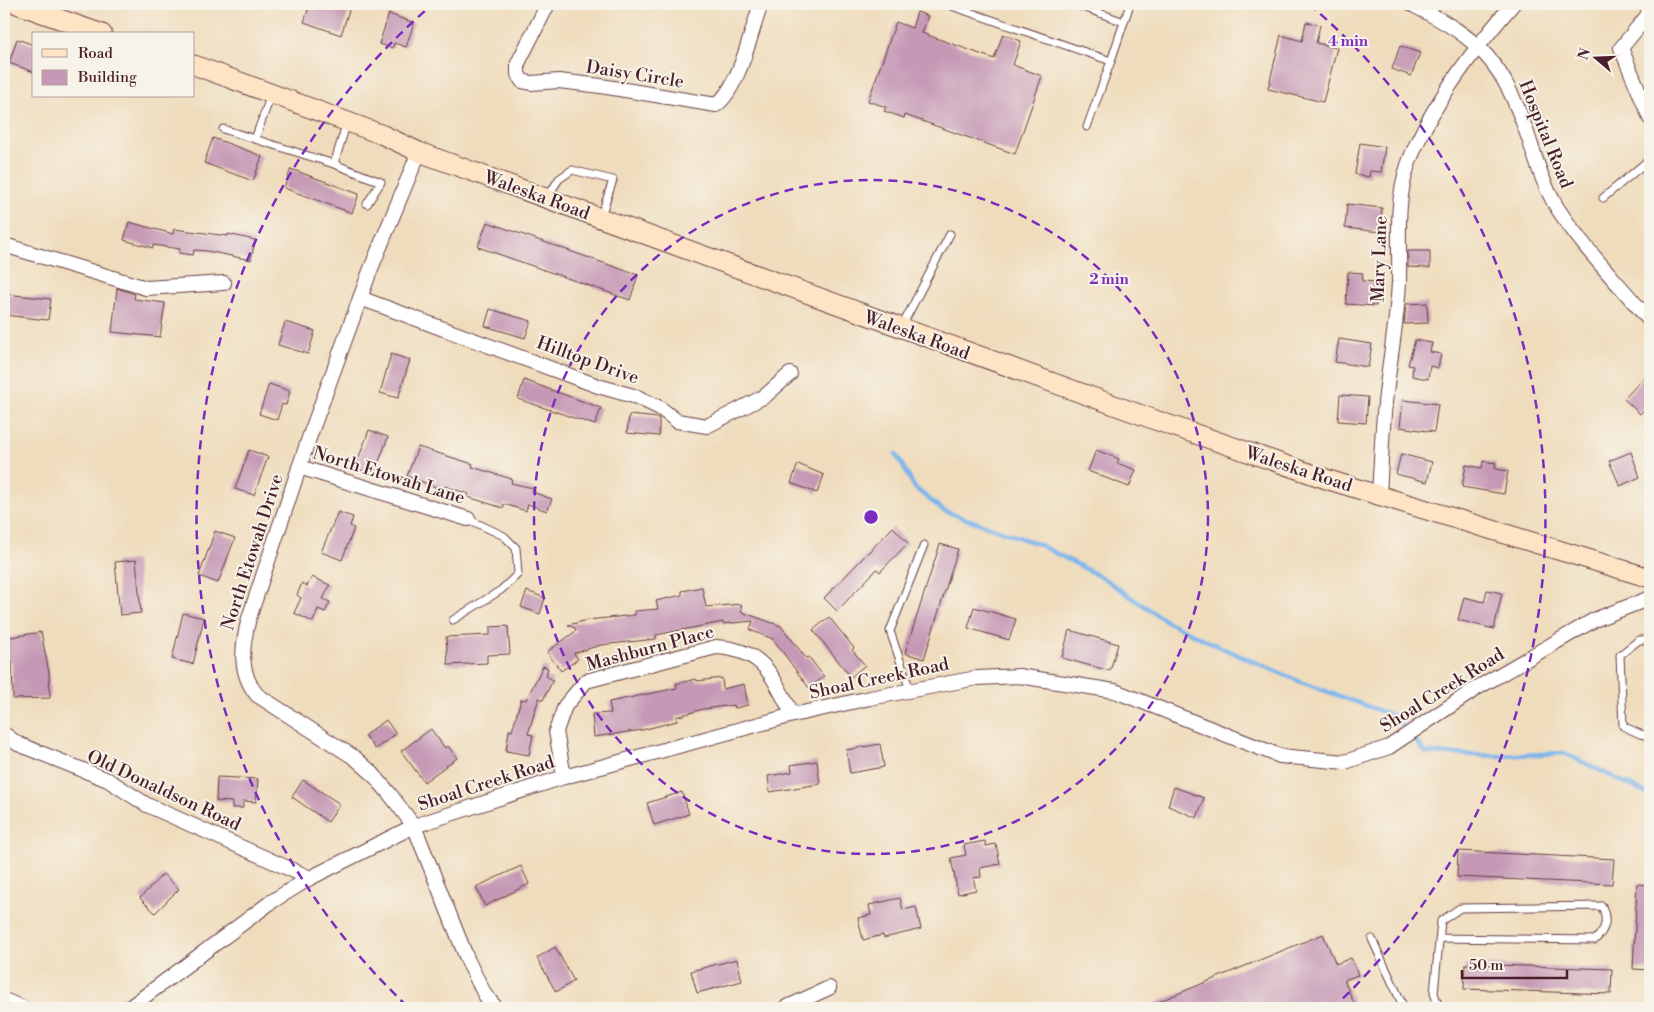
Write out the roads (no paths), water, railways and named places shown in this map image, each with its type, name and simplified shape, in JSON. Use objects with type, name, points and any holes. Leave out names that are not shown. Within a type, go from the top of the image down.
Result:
[{"type":"main road","points":[[17,4],[96,32]]},
{"type":"main road","name":"Waleska Road","points":[[195,65],[348,122],[419,152],[1158,421],[1332,481],[1650,578]]},
{"type":"street","name":"Daisy Circle","points":[[548,4],[518,63],[518,74],[522,80],[530,82],[559,81],[601,86],[716,105],[724,99],[734,80],[761,4]]},
{"type":"street","name":"Hospital Road","points":[[1411,4],[1449,23],[1478,44],[1494,62],[1516,104],[1545,186],[1558,210],[1650,321]]},
{"type":"street","name":"Mary Lane","points":[[1379,494],[1385,403],[1399,283],[1399,219],[1402,189],[1408,165],[1421,136],[1478,44],[1513,4]]},
{"type":"street","points":[[1649,4],[1648,15],[1621,48],[1650,118]]},
{"type":"street","name":"North Etowah Drive","points":[[419,152],[360,298],[299,467],[249,618],[243,641],[245,674],[257,696],[355,758],[372,773],[414,826],[468,961],[486,995],[496,1008]]},
{"type":"street","points":[[4,246],[146,288],[224,283]]},
{"type":"street","name":"Hilltop Drive","points":[[360,298],[531,359],[598,386],[637,397],[660,408],[677,420],[707,426],[765,396],[790,374]]},
{"type":"street","name":"North Etowah Lane","points":[[299,467],[468,519]]},
{"type":"street","name":"Shoal Creek Road","points":[[129,1008],[271,902],[310,878],[414,826],[564,777],[793,715],[977,678],[1019,676],[1115,690],[1280,756],[1345,762],[1389,747],[1418,726],[1594,620],[1650,598]]},
{"type":"street","name":"Mashburn Place","points":[[564,777],[556,731],[565,706],[586,681],[716,647],[737,648],[756,658],[767,668],[793,715]]},
{"type":"street","name":"Old Donaldson Road","points":[[4,734],[18,744],[108,780],[147,805],[310,878]]},
{"type":"street","points":[[785,1008],[829,988]]},
{"type":"street","points":[[4,1000],[23,1008]]},
{"type":"lane","points":[[946,4],[1111,61]]},
{"type":"lane","points":[[1075,4],[1124,22]]},
{"type":"lane","points":[[1087,127],[1130,4]]},
{"type":"lane","points":[[256,139],[272,93]]},
{"type":"lane","points":[[334,164],[348,122]]},
{"type":"lane","points":[[223,129],[334,164],[381,182],[367,204]]},
{"type":"lane","points":[[1603,198],[1650,159]]},
{"type":"lane","points":[[547,199],[559,179],[572,170],[613,180],[600,218]]},
{"type":"lane","points":[[901,329],[950,234]]},
{"type":"lane","points":[[453,620],[501,590],[518,574],[516,548],[504,536],[468,519]]},
{"type":"lane","points":[[910,690],[890,632],[924,545]]},
{"type":"lane","points":[[1650,640],[1638,640],[1620,655],[1623,726],[1640,734],[1650,736]]},
{"type":"lane","points":[[1439,1008],[1434,993],[1441,921],[1460,908],[1602,906],[1607,917],[1604,931],[1595,940],[1440,938]]},
{"type":"lane","points":[[1372,939],[1404,1008]]},
{"type":"waterway","points":[[896,454],[915,488],[944,511],[1038,544],[1103,578],[1166,621],[1220,647],[1301,682],[1394,716],[1426,753],[1498,756],[1564,753],[1650,795]]}]
